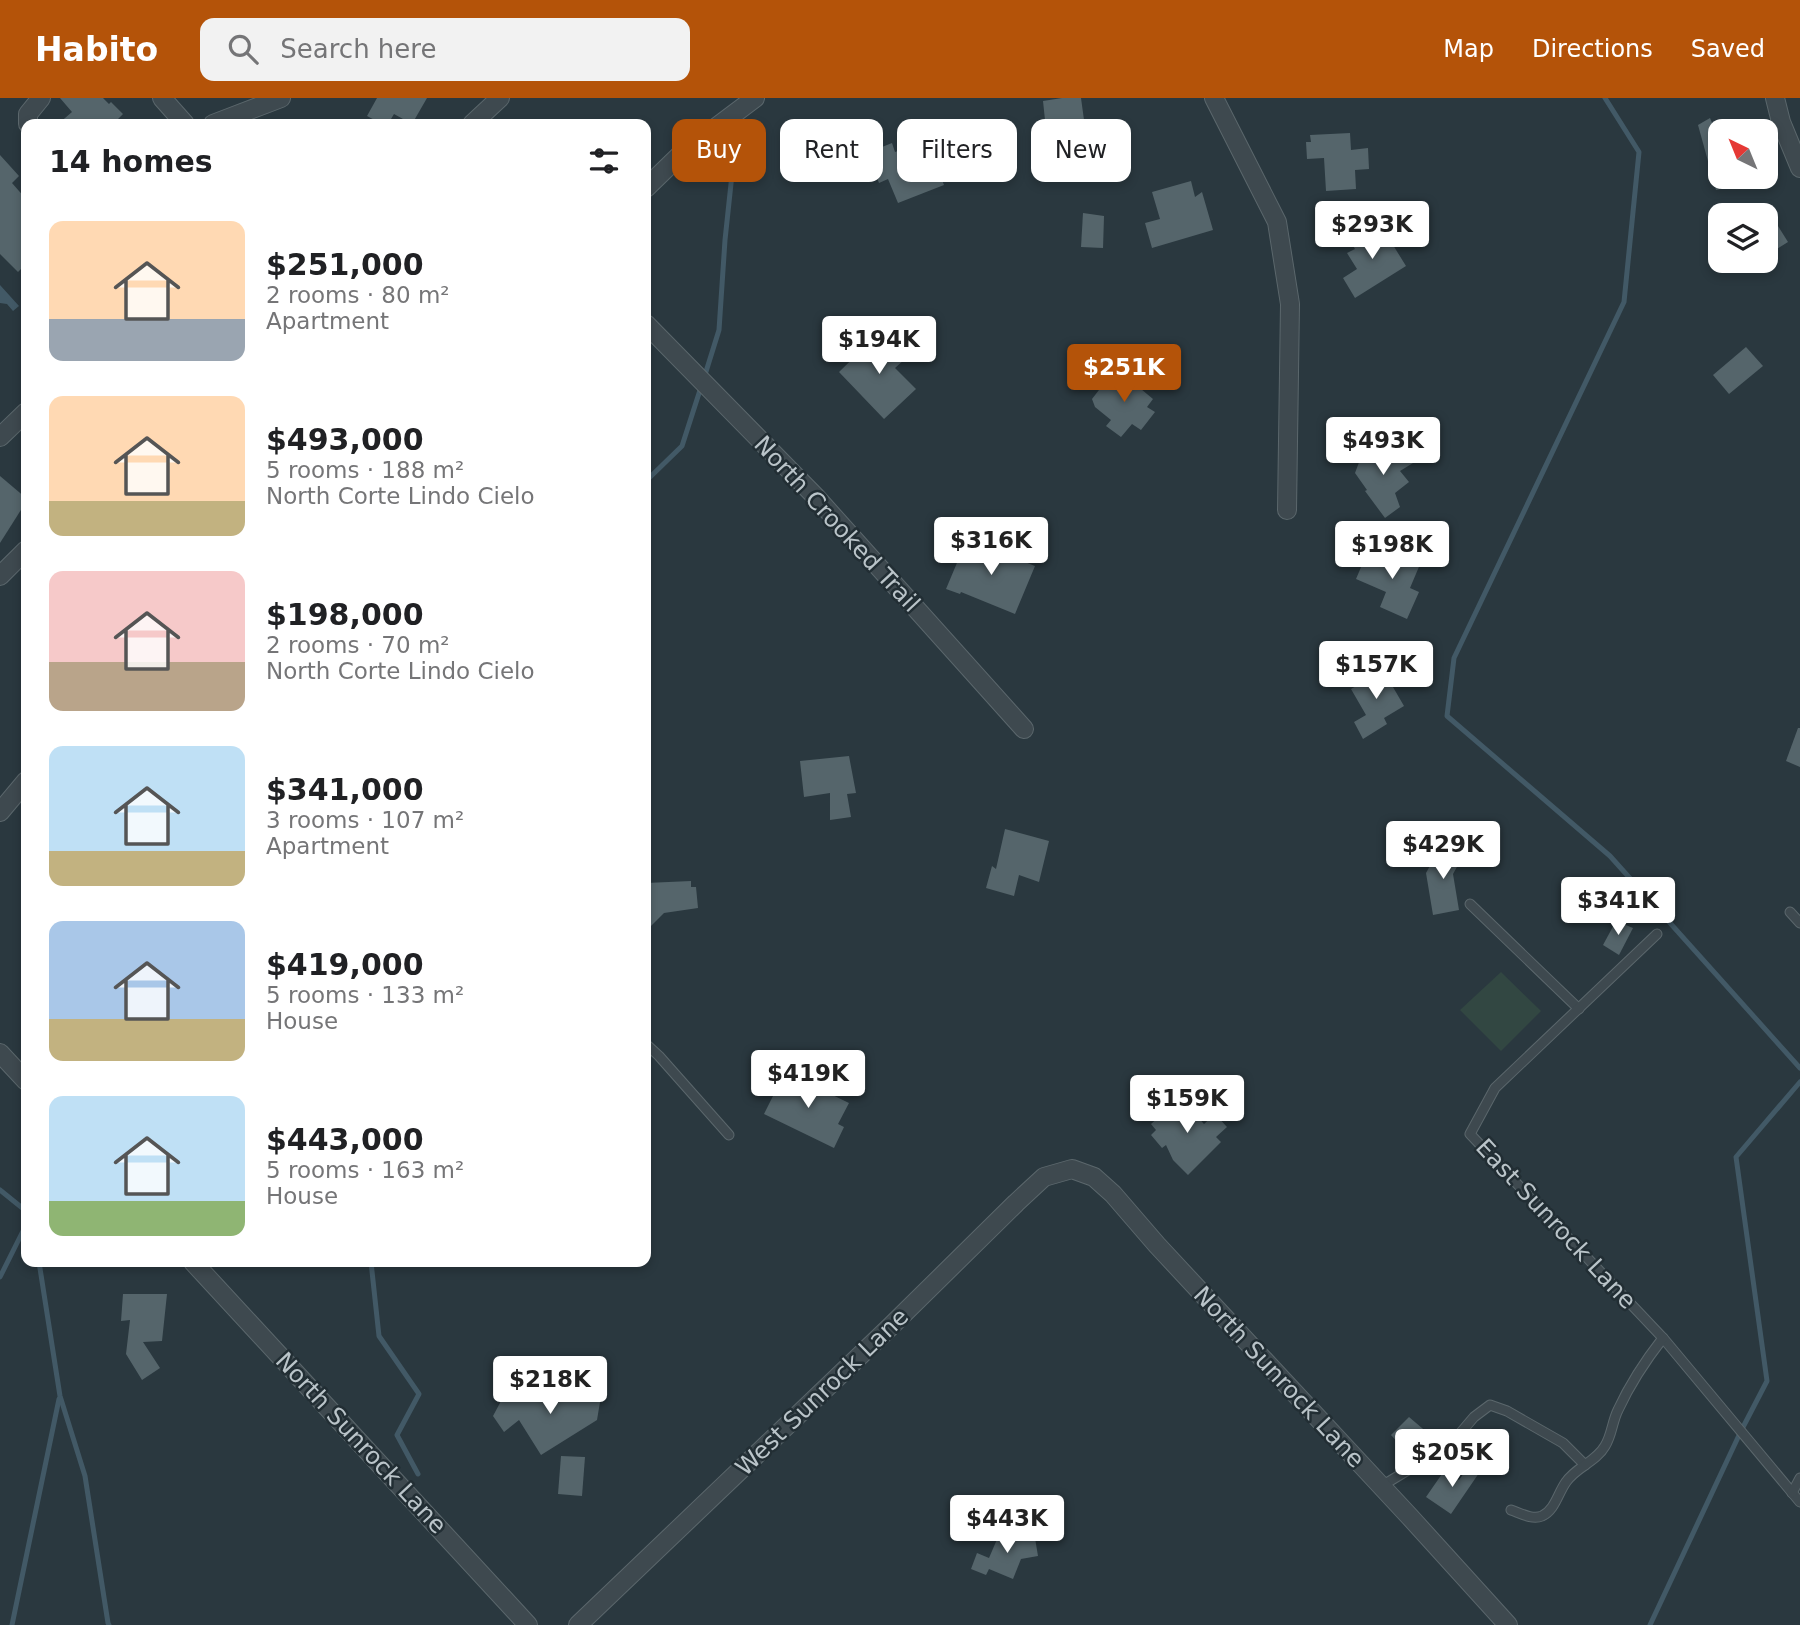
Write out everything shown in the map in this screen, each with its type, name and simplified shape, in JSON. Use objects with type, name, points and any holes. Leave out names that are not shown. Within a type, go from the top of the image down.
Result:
[{"type":"street","points":[[23,117],[41,98]]},
{"type":"street","points":[[162,98],[181,119]]},
{"type":"street","points":[[226,119],[281,98]]},
{"type":"street","points":[[477,119],[500,98]]},
{"type":"street","points":[[651,183],[682,153],[755,98]]},
{"type":"street","points":[[1214,98],[1277,222],[1290,304],[1287,510]]},
{"type":"street","points":[[1775,98],[1781,122],[1800,168]]},
{"type":"street","name":"North Crooked Trail","points":[[651,329],[815,496],[1024,729]]},
{"type":"street","points":[[0,436],[21,420]]},
{"type":"street","points":[[0,576],[21,555]]},
{"type":"street","points":[[0,812],[21,787]]},
{"type":"street","points":[[0,1053],[21,1076]]},
{"type":"street","name":"North Sunrock Lane","points":[[1072,1169],[1094,1177],[1113,1194],[1166,1255],[1508,1625]]},
{"type":"street","name":"West Sunrock Lane","points":[[578,1625],[1025,1194],[1044,1177],[1072,1169]]},
{"type":"street","name":"North Sunrock Lane","points":[[198,1267],[528,1625]]},
{"type":"lane","points":[[1470,904],[1579,1009]]},
{"type":"lane","points":[[1790,912],[1800,923]]},
{"type":"lane","name":"East Sunrock Lane","points":[[1657,934],[1494,1088],[1470,1134],[1663,1338],[1800,1502]]},
{"type":"lane","points":[[651,1049],[729,1135]]},
{"type":"lane","points":[[1511,1510],[1529,1517],[1540,1517],[1552,1509],[1568,1478],[1605,1447],[1616,1413],[1628,1390],[1663,1338]]},
{"type":"lane","points":[[1381,1487],[1451,1444],[1474,1416],[1490,1405],[1507,1411],[1563,1443],[1585,1465]]},
{"type":"lane","points":[[1792,1493],[1800,1478]]},
{"type":"green space","points":[[1501,972],[1541,1011],[1501,1051],[1460,1010]]},
{"type":"water","points":[[0,285],[19,306],[13,311],[7,304],[0,303]]},
{"type":"building","points":[[60,98],[103,98],[123,114],[118,119],[64,119],[72,112]]},
{"type":"building","points":[[377,98],[427,98],[415,119],[403,119],[394,114],[391,119],[373,119],[367,116]]},
{"type":"building","points":[[1081,98],[1084,119],[1045,119],[1043,101]]},
{"type":"building","points":[[1708,119],[1708,161],[1698,125]]},
{"type":"building","points":[[1350,133],[1351,150],[1368,148],[1369,169],[1355,170],[1356,189],[1326,191],[1324,158],[1307,159],[1306,142],[1311,142],[1310,135]]},
{"type":"building","points":[[892,143],[897,151],[897,182],[943,182],[944,185],[898,203],[888,179],[883,181],[883,147]]},
{"type":"building","points":[[0,155],[19,176],[12,183],[21,193],[21,269],[18,272],[0,254]]},
{"type":"building","points":[[1191,181],[1195,197],[1202,192],[1213,230],[1152,248],[1145,223],[1160,219],[1152,192]]},
{"type":"building","points":[[1083,213],[1104,216],[1103,248],[1081,247]]},
{"type":"building","points":[[1380,224],[1406,266],[1355,298],[1343,278],[1357,269],[1347,253],[1355,249],[1351,242]]},
{"type":"building","points":[[1778,226],[1788,242],[1778,248]]},
{"type":"building","points":[[879,333],[905,359],[895,368],[916,389],[884,419],[839,372]]},
{"type":"building","points":[[1746,347],[1763,366],[1729,394],[1713,375]]},
{"type":"building","points":[[1119,375],[1128,382],[1133,376],[1144,385],[1141,389],[1153,399],[1147,407],[1155,412],[1141,430],[1132,424],[1121,437],[1106,426],[1111,420],[1095,407],[1092,399],[1109,377],[1114,381]]},
{"type":"building","points":[[1389,447],[1406,454],[1413,463],[1400,471],[1409,482],[1395,493],[1400,507],[1385,518],[1355,473],[1364,449]]},
{"type":"building","points":[[0,476],[21,494],[21,510],[0,543]]},
{"type":"building","points":[[967,539],[1035,566],[1015,614],[961,592],[960,594],[946,589]]},
{"type":"building","points":[[1393,550],[1421,562],[1410,588],[1419,592],[1407,619],[1380,607],[1386,592],[1356,579],[1367,553],[1388,562]]},
{"type":"building","points":[[1379,663],[1404,706],[1384,718],[1387,724],[1363,739],[1354,722],[1366,715],[1351,689],[1372,677],[1368,669]]},
{"type":"building","points":[[1800,728],[1800,767],[1786,761]]},
{"type":"building","points":[[849,756],[856,793],[847,794],[851,817],[830,820],[830,793],[804,797],[800,761]]},
{"type":"building","points":[[1005,829],[1049,841],[1039,882],[1019,875],[1014,896],[986,888],[992,866],[996,869]]},
{"type":"building","points":[[1442,844],[1463,856],[1453,874],[1459,910],[1433,915],[1426,873]]},
{"type":"building","points":[[691,881],[691,887],[696,887],[698,908],[664,913],[651,926],[651,883]]},
{"type":"building","points":[[1616,921],[1633,928],[1619,955],[1603,945]]},
{"type":"building","points":[[785,1072],[849,1103],[838,1124],[844,1127],[834,1148],[764,1114]]},
{"type":"building","points":[[1180,1098],[1204,1124],[1215,1114],[1227,1127],[1216,1137],[1221,1142],[1188,1175],[1173,1160],[1166,1145],[1162,1148],[1151,1135],[1156,1130],[1151,1124]]},
{"type":"building","points":[[123,1294],[167,1294],[162,1341],[143,1342],[160,1368],[142,1380],[126,1354],[130,1320],[121,1321]]},
{"type":"building","points":[[532,1387],[554,1406],[576,1389],[602,1390],[597,1420],[541,1455],[519,1420],[504,1432],[493,1416],[501,1401],[515,1402],[520,1390]]},
{"type":"building","points":[[1409,1417],[1429,1434],[1409,1455],[1391,1435]]},
{"type":"building","points":[[561,1456],[585,1457],[582,1496],[558,1494]]},
{"type":"building","points":[[1469,1466],[1479,1473],[1451,1514],[1426,1497],[1444,1471],[1459,1480]]},
{"type":"building","points":[[1034,1532],[1038,1556],[1021,1559],[1013,1579],[989,1569],[986,1575],[971,1569],[977,1553],[989,1558],[998,1537]]},
{"type":"waterway","points":[[1605,98],[1639,152],[1624,302],[1454,658],[1447,716],[1610,856],[1800,1068]]},
{"type":"waterway","points":[[704,378],[719,330],[738,118]]},
{"type":"waterway","points":[[651,476],[682,446],[701,387]]},
{"type":"waterway","points":[[1650,1625],[1767,1381],[1736,1157],[1800,1082]]},
{"type":"waterway","points":[[0,1190],[21,1207]]},
{"type":"waterway","points":[[0,1277],[21,1235]]},
{"type":"waterway","points":[[40,1267],[60,1396],[85,1476],[109,1625]]},
{"type":"waterway","points":[[372,1267],[379,1336],[419,1394],[397,1435],[418,1474]]},
{"type":"waterway","points":[[12,1625],[59,1399]]}]
